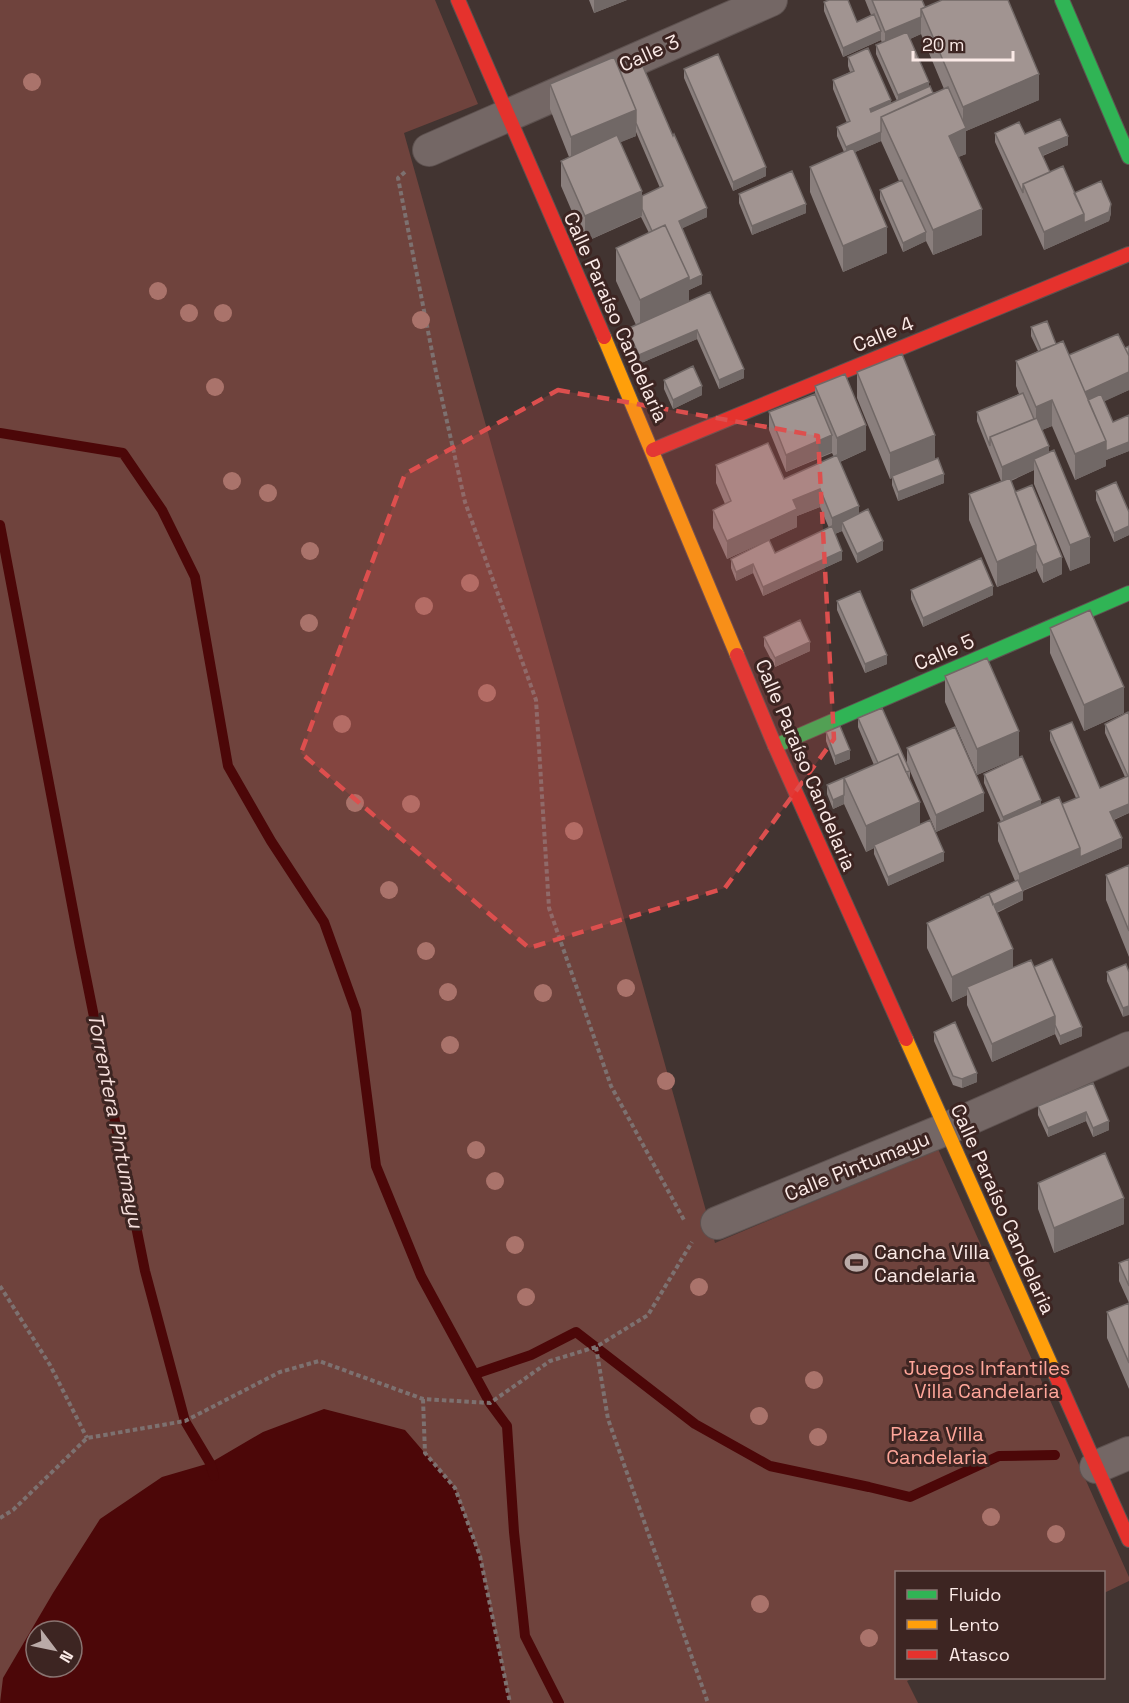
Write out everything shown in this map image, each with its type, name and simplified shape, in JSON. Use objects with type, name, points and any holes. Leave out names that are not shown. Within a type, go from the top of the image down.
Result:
[{"type":"street","name":"Calle Paraíso Candelaria","points":[[458,0],[652,450],[775,746],[1096,1467],[1126,1527]]},
{"type":"street","name":"Calle 3","points":[[429,150],[771,0]]},
{"type":"street","points":[[1062,0],[1129,157]]},
{"type":"street","name":"Calle 4","points":[[652,450],[1129,254]]},
{"type":"street","name":"Calle 5","points":[[775,746],[1129,593]]},
{"type":"street","name":"Calle Pintumayu","points":[[705,1231],[946,1129],[1129,1048]]},
{"type":"street","points":[[1096,1467],[1129,1453]]},
{"type":"path","points":[[0,1518],[13,1510],[87,1438],[185,1421],[280,1372],[319,1361],[423,1399],[490,1403],[549,1361],[596,1347],[648,1315],[705,1231],[611,1086],[549,908],[536,700],[465,501],[437,377],[398,178],[429,150]]},
{"type":"path","points":[[0,1286],[50,1365],[87,1438]]},
{"type":"path","points":[[596,1347],[608,1419],[708,1703]]},
{"type":"path","points":[[423,1399],[425,1453],[455,1488],[480,1556],[510,1703]]},
{"type":"highlighted area","points":[[558,390],[818,436],[834,739],[725,888],[529,948],[301,753],[405,474]]},
{"type":"green space","points":[[0,0],[435,0],[478,104],[404,133],[715,1243],[938,1149],[1129,1577],[1129,1581],[1105,1593],[1105,1571],[895,1571],[895,1679],[911,1679],[907,1681],[918,1703],[0,1703]]},
{"type":"shaded area","points":[[324,1409],[405,1430],[455,1488],[480,1556],[510,1703],[0,1703],[3,1678],[24,1642],[24,1679],[84,1679],[84,1619],[38,1619],[100,1519],[162,1477],[210,1463],[263,1432]]},
{"type":"building","points":[[848,0],[857,22],[874,14],[881,31],[843,48],[824,2]]},
{"type":"building","points":[[872,0],[922,0],[925,7],[921,9],[921,17],[885,32]]},
{"type":"building","points":[[942,0],[1008,0],[1039,74],[963,107],[921,9]]},
{"type":"building","points":[[907,32],[929,82],[898,95],[876,45]]},
{"type":"building","points":[[868,48],[891,100],[870,109],[871,112],[930,86],[933,93],[881,117],[881,132],[846,147],[837,127],[850,121],[833,80],[854,71],[848,57]]},
{"type":"building","points":[[718,54],[766,167],[733,182],[684,69]]},
{"type":"building","points":[[614,57],[636,110],[571,137],[550,84]]},
{"type":"building","points":[[641,62],[707,208],[679,221],[702,275],[689,281],[665,225],[652,231],[642,209],[642,196],[663,186],[636,123],[636,110],[620,71]]},
{"type":"building","points":[[948,87],[966,128],[949,136],[982,209],[933,230],[881,117]]},
{"type":"building","points":[[1060,119],[1068,136],[1039,148],[1050,172],[1023,184],[1023,193],[995,133],[1019,122],[1025,134]]},
{"type":"building","points":[[617,135],[642,191],[585,216],[561,161]]},
{"type":"building","points":[[853,148],[887,227],[843,246],[810,167]]},
{"type":"building","points":[[1063,166],[1084,214],[1044,232],[1023,184]]},
{"type":"building","points":[[792,171],[806,204],[752,226],[739,194]]},
{"type":"building","points":[[902,180],[926,232],[903,243],[880,190]]},
{"type":"building","points":[[1101,181],[1111,204],[1109,212],[1084,223],[1084,214],[1074,193]]},
{"type":"building","points":[[665,225],[689,277],[640,300],[616,248]]},
{"type":"building","points":[[710,292],[744,369],[719,380],[697,330],[639,355],[627,329]]},
{"type":"building","points":[[1047,321],[1056,344],[1041,350],[1031,327]]},
{"type":"building","points":[[1118,334],[1129,356],[1129,372],[1085,392],[1069,355]]},
{"type":"building","points":[[1063,341],[1106,441],[1075,454],[1052,400],[1036,407],[1016,361]]},
{"type":"building","points":[[902,354],[935,435],[890,453],[857,372]]},
{"type":"building","points":[[693,366],[702,386],[673,400],[664,380]]},
{"type":"building","points":[[845,374],[866,425],[837,438],[815,386]]},
{"type":"building","points":[[1023,393],[1034,419],[990,437],[990,446],[977,412]]},
{"type":"building","points":[[815,394],[832,435],[786,455],[769,412]]},
{"type":"building","points":[[1101,394],[1113,422],[1129,415],[1129,442],[1106,451],[1106,441],[1088,400]]},
{"type":"building","points":[[1037,418],[1049,446],[1002,467],[990,437]]},
{"type":"building","points":[[768,443],[784,479],[837,455],[859,506],[832,518],[820,489],[793,500],[797,509],[727,541],[713,510],[731,501],[716,465]]},
{"type":"building","points":[[1054,450],[1090,537],[1070,545],[1034,459]]},
{"type":"building","points":[[938,458],[944,474],[898,492],[892,476]]},
{"type":"building","points":[[1010,478],[1036,545],[997,562],[969,494]]},
{"type":"building","points":[[1116,482],[1129,512],[1129,526],[1114,533],[1096,491]]},
{"type":"building","points":[[1032,485],[1062,557],[1043,565],[1015,492]]},
{"type":"building","points":[[868,509],[883,541],[857,554],[842,522]]},
{"type":"building","points":[[832,526],[842,551],[763,587],[753,564],[736,572],[731,559],[769,540],[775,553]]},
{"type":"building","points":[[981,558],[993,586],[923,618],[911,590]]},
{"type":"building","points":[[860,591],[887,655],[865,664],[837,601]]},
{"type":"building","points":[[1090,610],[1124,687],[1084,705],[1050,628]]},
{"type":"building","points":[[800,620],[810,642],[775,658],[764,637]]},
{"type":"building","points":[[987,658],[1019,731],[977,749],[945,676]]},
{"type":"building","points":[[882,708],[910,771],[906,772],[898,754],[878,763],[858,718]]},
{"type":"building","points":[[1128,712],[1129,804],[1110,812],[1122,838],[1080,857],[1080,848],[1062,804],[1079,797],[1050,731],[1072,722],[1100,788],[1128,776],[1105,724]]},
{"type":"building","points":[[840,726],[850,750],[835,756],[826,732]]},
{"type":"building","points":[[955,727],[984,793],[936,815],[907,748]]},
{"type":"building","points":[[898,754],[920,802],[866,826],[844,778]]},
{"type":"building","points":[[1022,756],[1041,800],[1003,817],[984,774]]},
{"type":"building","points":[[869,767],[844,778],[844,795],[833,800],[827,785]]},
{"type":"building","points":[[1059,797],[1080,848],[1019,874],[998,823]]},
{"type":"building","points":[[930,820],[944,852],[888,877],[874,845]]},
{"type":"building","points":[[1129,865],[1129,931],[1106,875]]},
{"type":"building","points":[[1018,880],[1023,891],[993,905],[989,894],[981,898],[981,897]]},
{"type":"building","points":[[989,894],[1013,949],[952,977],[927,923]]},
{"type":"building","points":[[1052,959],[1082,1027],[1060,1036],[1055,1025],[1055,1016],[1034,967]]},
{"type":"building","points":[[1031,960],[1055,1016],[992,1044],[967,987]]},
{"type":"building","points":[[1126,964],[1129,972],[1129,1006],[1123,1008],[1107,972]]},
{"type":"building","points":[[955,1022],[977,1073],[962,1079],[953,1076],[934,1032]]},
{"type":"building","points":[[1093,1083],[1109,1121],[1093,1128],[1086,1112],[1048,1128],[1038,1106]]},
{"type":"building","points":[[1105,1153],[1124,1198],[1054,1228],[1038,1183]]},
{"type":"building","points":[[1129,1259],[1129,1286],[1119,1263]]},
{"type":"building","points":[[1129,1303],[1129,1363],[1107,1312]]},
{"type":"waterway","points":[[0,433],[123,453],[162,510],[195,577],[228,766],[271,841],[324,922],[356,1011],[376,1166],[421,1276],[490,1403],[507,1426],[514,1532],[525,1636],[559,1703]]},
{"type":"waterway","name":"Torrentera Pintumayu","points":[[0,525],[80,947],[145,1271],[185,1421],[210,1463],[214,1476]]},
{"type":"waterway","points":[[475,1374],[531,1355],[576,1332],[695,1424],[770,1466],[910,1497],[999,1456],[1055,1455]]},
{"type":"traffic: fast","points":[[1062,0],[1129,157]]},
{"type":"traffic: fast","points":[[775,746],[1129,593]]},
{"type":"traffic: slow","points":[[604,337],[737,655]]},
{"type":"traffic: slow","points":[[906,1039],[1056,1376]]},
{"type":"traffic: jam","points":[[458,0],[604,337]]},
{"type":"traffic: jam","points":[[653,450],[1129,254]]},
{"type":"traffic: jam","points":[[737,655],[775,746],[906,1039]]},
{"type":"traffic: jam","points":[[1056,1376],[1129,1540]]},
{"type":"place","name":"Cancha Villa Candelaria","points":[[856,1263]]},
{"type":"park label","name":"Juegos Infantiles Villa Candelaria","points":[[987,1380]]},
{"type":"park label","name":"Plaza Villa Candelaria","points":[[937,1446]]}]
